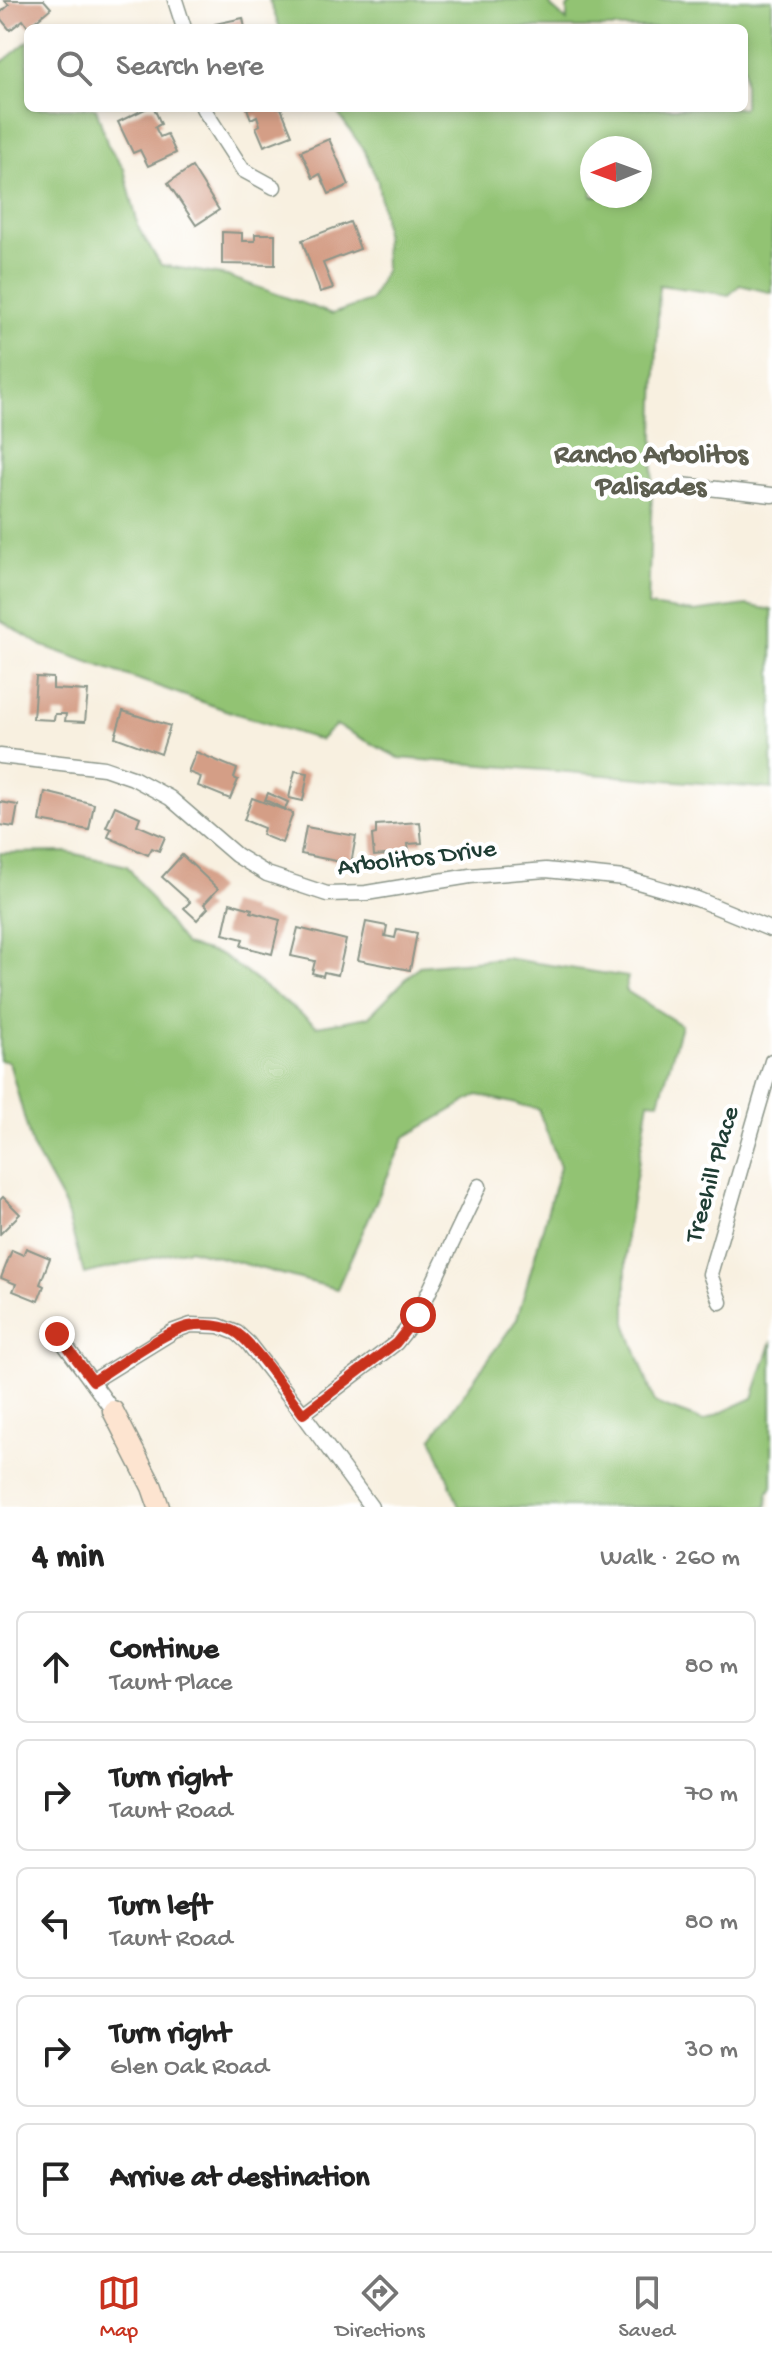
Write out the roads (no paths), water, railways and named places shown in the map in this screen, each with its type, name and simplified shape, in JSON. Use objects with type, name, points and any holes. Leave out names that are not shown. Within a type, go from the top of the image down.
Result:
[{"type":"street","points":[[175,0],[183,24]]},
{"type":"street","points":[[206,112],[243,170],[274,187]]},
{"type":"street","points":[[681,485],[772,495]]},
{"type":"street","name":"Arbolitos Drive","points":[[0,756],[104,768],[133,778],[170,798],[236,855],[267,874],[327,894],[366,893],[470,876],[546,870],[624,878],[697,899],[772,930]]},
{"type":"street","name":"Treehill Place","points":[[720,1302],[710,1274],[772,1061]]},
{"type":"street","points":[[303,1414],[396,1343],[418,1315],[479,1186]]},
{"type":"street","points":[[93,1381],[174,1331],[191,1325],[219,1326],[237,1333],[303,1414],[371,1507]]},
{"type":"street","points":[[57,1334],[113,1411],[159,1507]]},
{"type":"district","name":"Rancho Arbolitos Palisades","points":[[651,472]]}]
